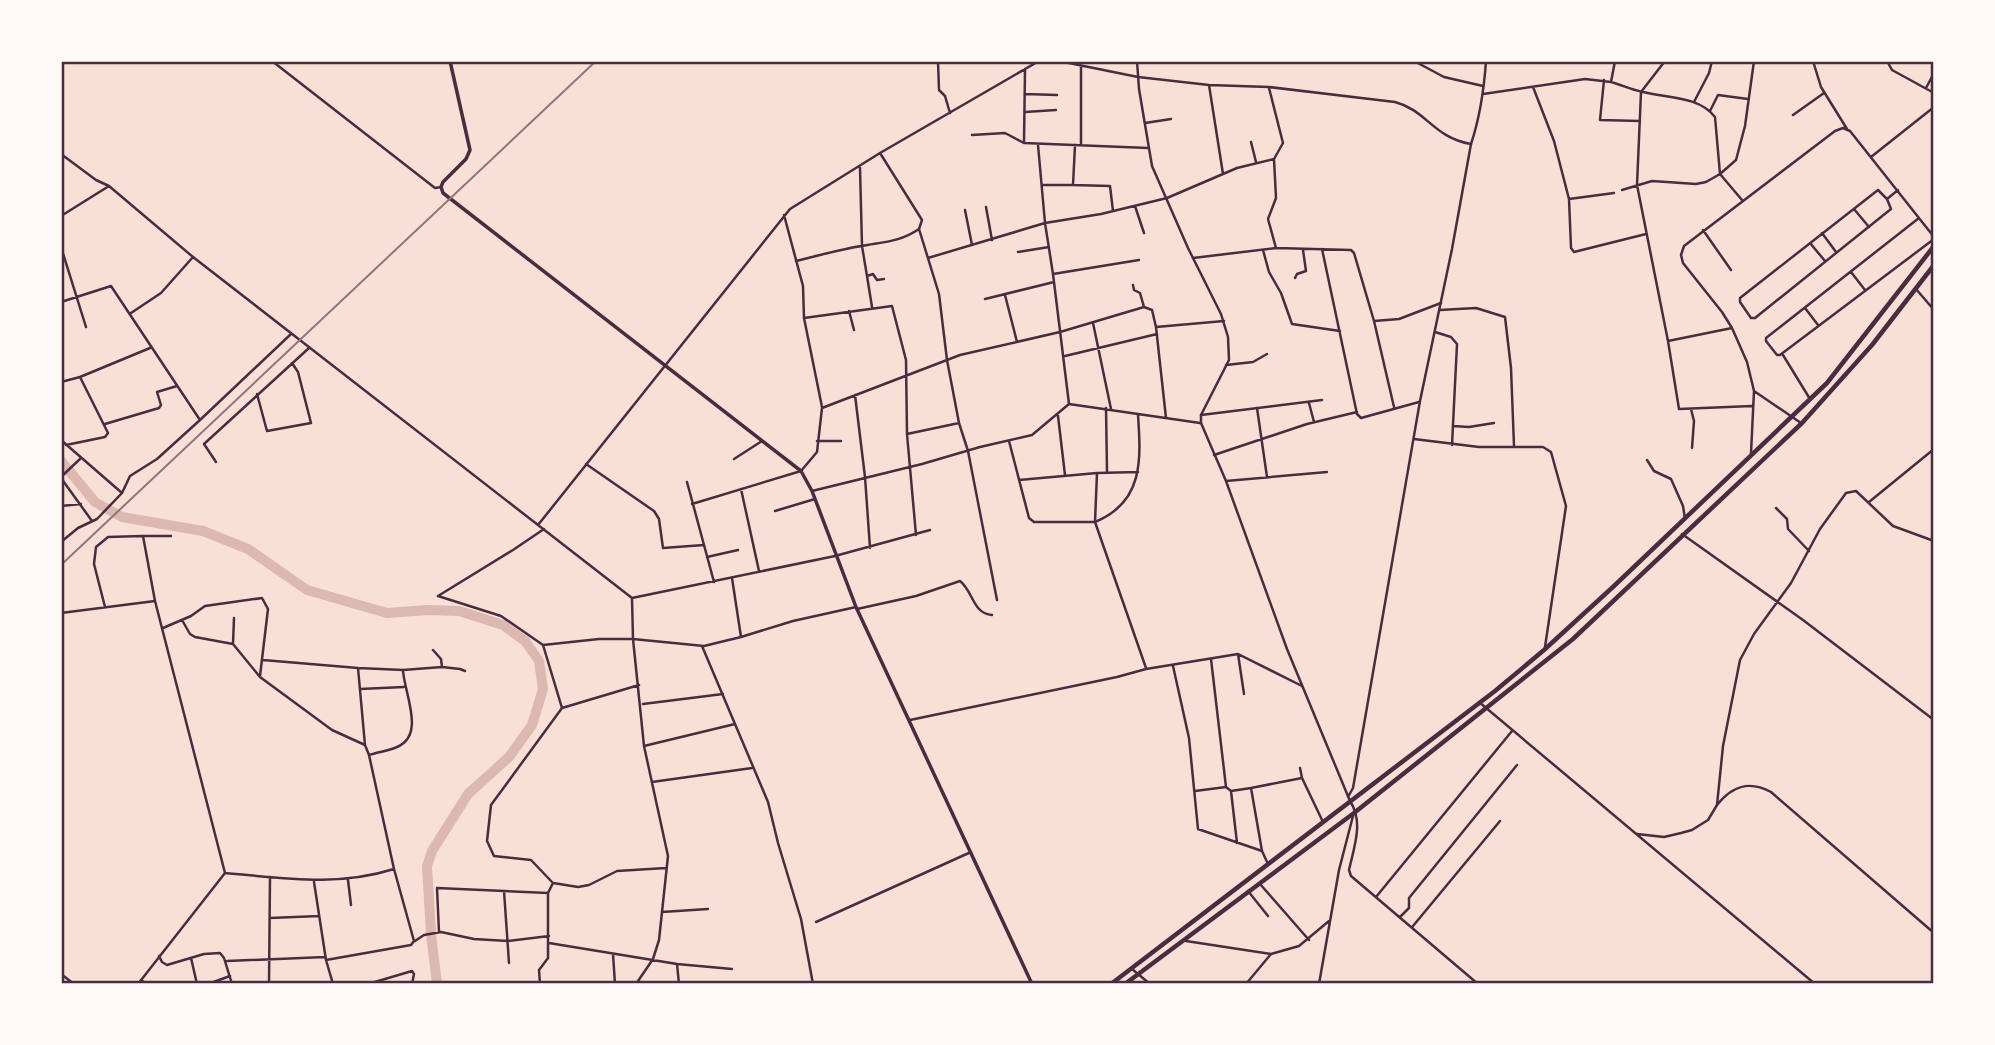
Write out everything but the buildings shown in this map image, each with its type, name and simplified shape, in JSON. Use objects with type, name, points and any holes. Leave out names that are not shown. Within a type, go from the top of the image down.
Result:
[{"type":"highway","points":[[1111,984],[1544,650],[1827,383],[1934,246]]},
{"type":"highway","points":[[1125,984],[1355,812],[1543,665],[1630,587],[1682,534],[1802,423],[1842,380],[1934,265]]},
{"type":"main road","points":[[450,61],[470,150],[469,155],[443,182],[441,187],[449,200],[801,471],[812,491],[856,608],[1032,984]]},
{"type":"street","points":[[272,61],[435,188],[441,187]]},
{"type":"street","points":[[938,61],[941,92],[945,96],[949,113]]},
{"type":"street","points":[[538,525],[784,215],[823,187],[1039,61]]},
{"type":"street","points":[[1059,61],[1138,77],[1209,85],[1269,87],[1403,104],[1447,138],[1471,144]]},
{"type":"street","points":[[1138,61],[1138,77],[1152,166],[1224,321],[1230,351],[1226,365],[1201,415],[1201,423],[1226,481],[1302,685],[1355,812],[1358,823],[1349,873]]},
{"type":"street","points":[[1414,61],[1444,77],[1484,86]]},
{"type":"street","points":[[1349,799],[1420,401],[1483,95],[1486,61]]},
{"type":"street","points":[[1611,82],[1615,61]]},
{"type":"street","points":[[1665,61],[1641,92],[1637,185],[1668,341],[1677,407],[1681,410],[1752,406]]},
{"type":"street","points":[[1694,103],[1712,61]]},
{"type":"street","points":[[1622,190],[1651,181],[1696,184],[1706,182],[1739,157],[1754,61]]},
{"type":"street","points":[[1813,61],[1823,90],[1847,129],[1898,190],[1919,218],[1934,238],[1777,355],[1766,338],[1919,218]]},
{"type":"street","points":[[1887,61],[1892,70],[1934,93]]},
{"type":"street","points":[[1081,66],[1081,145]]},
{"type":"street","points":[[1024,143],[1025,69]]},
{"type":"street","points":[[1926,88],[1934,73]]},
{"type":"street","points":[[1483,95],[1585,79],[1604,80],[1641,92],[1694,103],[1710,111],[1715,117],[1720,174],[1743,201]]},
{"type":"street","points":[[1604,80],[1600,120],[1640,121]]},
{"type":"street","points":[[1209,85],[1223,174]]},
{"type":"street","points":[[1269,87],[1283,143],[1274,159],[1276,198],[1268,219],[1276,248]]},
{"type":"street","points":[[1533,87],[1554,141],[1569,198],[1570,243],[1574,252],[1646,234]]},
{"type":"street","points":[[1793,115],[1823,90]]},
{"type":"street","points":[[1026,94],[1056,94]]},
{"type":"street","points":[[1710,111],[1718,94],[1748,99]]},
{"type":"street","points":[[1871,157],[1934,107]]},
{"type":"street","points":[[1025,112],[1056,110]]},
{"type":"street","points":[[1145,123],[1171,119]]},
{"type":"street","points":[[1751,457],[1754,391],[1747,362],[1732,328],[1710,294],[1683,263],[1681,255],[1684,246],[1703,230],[1835,131],[1847,129]]},
{"type":"street","points":[[972,135],[1005,133],[1024,143],[1038,145],[1148,148]]},
{"type":"street","points":[[1251,142],[1256,162]]},
{"type":"street","points":[[1038,145],[1045,223],[1069,404]]},
{"type":"street","points":[[1073,185],[1075,145]]},
{"type":"street","points":[[796,261],[862,246],[891,243],[919,229],[922,224],[920,216],[880,153]]},
{"type":"street","points":[[61,154],[96,180],[109,186],[193,257],[632,598]]},
{"type":"street","points":[[927,258],[1045,223],[1167,198],[1223,174],[1256,162],[1274,159]]},
{"type":"street","points":[[860,166],[862,246],[872,307]]},
{"type":"street","points":[[1042,185],[1111,186],[1113,211]]},
{"type":"street","points":[[61,216],[109,186]]},
{"type":"street","points":[[1878,190],[1888,199],[1891,209],[1755,318],[1751,318],[1740,298],[1854,209],[1878,190]]},
{"type":"street","points":[[1888,199],[1898,190]]},
{"type":"street","points":[[1569,198],[1614,193]]},
{"type":"street","points":[[1135,206],[1144,233]]},
{"type":"street","points":[[986,207],[992,240]]},
{"type":"street","points":[[1854,209],[1869,227]]},
{"type":"street","points":[[965,210],[972,245]]},
{"type":"street","points":[[692,504],[801,471],[817,452],[822,408],[804,318],[803,286],[784,215]]},
{"type":"street","points":[[919,229],[939,294],[947,360],[959,423],[968,451],[998,600]]},
{"type":"street","points":[[1703,230],[1731,270]]},
{"type":"street","points":[[1822,233],[1836,252]]},
{"type":"street","points":[[1810,243],[1825,261]]},
{"type":"street","points":[[1018,252],[1050,247]]},
{"type":"street","points":[[1193,258],[1276,248],[1351,250],[1374,321],[1394,407]]},
{"type":"street","points":[[62,249],[86,327]]},
{"type":"street","points":[[1322,249],[1357,412],[1361,418],[1366,418],[1420,401]]},
{"type":"street","points":[[1263,250],[1292,324],[1340,331]]},
{"type":"street","points":[[1295,278],[1297,274],[1306,271],[1303,250]]},
{"type":"street","points":[[130,314],[161,293],[193,257]]},
{"type":"street","points":[[1053,274],[1139,260]]},
{"type":"street","points":[[1851,272],[1865,290]]},
{"type":"street","points":[[867,276],[873,274],[877,280],[884,279]]},
{"type":"street","points":[[985,299],[1054,282]]},
{"type":"street","points":[[1133,285],[1134,290],[1140,293],[1144,307]]},
{"type":"street","points":[[61,302],[111,286],[200,420]]},
{"type":"street","points":[[1916,289],[1934,310]]},
{"type":"street","points":[[1005,295],[1017,342]]},
{"type":"street","points":[[1374,321],[1399,319],[1441,303]]},
{"type":"street","points":[[804,318],[892,306],[906,360],[907,433],[916,535]]},
{"type":"street","points":[[822,408],[947,360],[1060,332],[1144,307],[1152,310],[1156,327],[1166,419]]},
{"type":"street","points":[[1440,310],[1476,308],[1505,317],[1511,368],[1514,446]]},
{"type":"street","points":[[1805,308],[1818,325]]},
{"type":"street","points":[[849,311],[855,330]]},
{"type":"street","points":[[1156,327],[1224,321]]},
{"type":"street","points":[[1093,322],[1108,409],[1107,472]]},
{"type":"street","points":[[1668,341],[1732,328]]},
{"type":"street","points":[[1435,332],[1451,337],[1457,344],[1452,445]]},
{"type":"street","points":[[61,542],[78,528],[97,519],[122,494],[130,476],[158,459],[292,333]]},
{"type":"street","points":[[1063,356],[1157,334]]},
{"type":"street","points":[[61,382],[80,377],[150,348]]},
{"type":"street","points":[[216,462],[204,447],[209,439],[310,348]]},
{"type":"street","points":[[1782,353],[1810,399]]},
{"type":"street","points":[[1226,365],[1254,362],[1267,354]]},
{"type":"street","points":[[257,394],[267,431],[311,423],[298,372],[292,363]]},
{"type":"street","points":[[65,445],[105,437],[108,433],[80,377]]},
{"type":"street","points":[[105,424],[159,408],[161,405],[157,392],[177,386]]},
{"type":"street","points":[[1754,391],[1802,423]]},
{"type":"street","points":[[855,395],[870,548]]},
{"type":"street","points":[[1201,415],[1322,400]]},
{"type":"street","points":[[1309,403],[1314,422]]},
{"type":"street","points":[[1069,404],[1201,423]]},
{"type":"street","points":[[812,491],[1032,435],[1069,404]]},
{"type":"street","points":[[1256,408],[1267,477]]},
{"type":"street","points":[[1691,409],[1692,448]]},
{"type":"street","points":[[1214,455],[1314,422],[1357,412]]},
{"type":"street","points":[[1058,415],[1065,475]]},
{"type":"street","points":[[1009,441],[1030,521],[1096,522],[1115,512],[1124,503],[1138,472],[1138,415]]},
{"type":"street","points":[[907,433],[959,423]]},
{"type":"street","points":[[1453,426],[1469,427],[1494,423]]},
{"type":"street","points":[[1414,439],[1452,445],[1543,447],[1551,452],[1566,506],[1544,650]]},
{"type":"street","points":[[61,440],[122,494]]},
{"type":"street","points":[[817,440],[841,441]]},
{"type":"street","points":[[734,459],[762,441]]},
{"type":"street","points":[[1868,502],[1934,449]]},
{"type":"street","points":[[80,459],[61,477],[92,521]]},
{"type":"street","points":[[1647,460],[1654,471],[1671,479],[1687,517]]},
{"type":"street","points":[[586,464],[654,511],[659,519],[663,548],[704,545]]},
{"type":"street","points":[[1019,480],[1138,472]]},
{"type":"street","points":[[1226,481],[1327,472]]},
{"type":"street","points":[[1097,473],[1096,522],[1146,669]]},
{"type":"street","points":[[687,482],[714,582]]},
{"type":"street","points":[[741,489],[759,572]]},
{"type":"street","points":[[1717,805],[1723,746],[1734,682],[1746,646],[1778,603],[1820,529],[1846,493],[1856,491],[1893,526],[1934,541]]},
{"type":"street","points":[[775,511],[815,499]]},
{"type":"street","points":[[61,506],[81,504]]},
{"type":"street","points":[[1776,508],[1787,519],[1788,529],[1809,551]]},
{"type":"street","points":[[544,529],[438,595],[501,616],[543,645],[562,708]]},
{"type":"street","points":[[632,598],[835,556],[930,530]]},
{"type":"street","points":[[1682,534],[1934,720]]},
{"type":"street","points":[[143,536],[155,601],[225,873]]},
{"type":"street","points":[[104,607],[94,564],[96,547],[108,537],[171,537]]},
{"type":"street","points":[[706,557],[738,550]]},
{"type":"street","points":[[732,578],[741,637]]},
{"type":"street","points":[[543,645],[599,639],[705,645],[793,621],[916,596],[960,581],[966,586],[979,610],[992,615]]},
{"type":"street","points":[[163,628],[205,606],[262,598],[268,609],[260,677]]},
{"type":"street","points":[[632,598],[633,639],[644,746],[667,846],[659,940],[653,959],[636,984]]},
{"type":"street","points":[[61,613],[155,601]]},
{"type":"street","points":[[233,644],[234,618]]},
{"type":"street","points":[[182,620],[190,634],[195,637],[233,644],[260,677],[332,730],[365,746]]},
{"type":"street","points":[[705,645],[768,802],[801,919],[813,984]]},
{"type":"street","points":[[433,650],[441,659],[442,667]]},
{"type":"street","points":[[909,720],[1146,669],[1238,654],[1302,685]]},
{"type":"street","points":[[1238,654],[1244,694]]},
{"type":"street","points":[[1211,659],[1226,787]]},
{"type":"street","points":[[263,660],[358,668],[403,670],[442,667],[465,671]]},
{"type":"street","points":[[1173,666],[1189,738],[1198,829],[1262,851]]},
{"type":"street","points":[[358,668],[365,746],[414,941]]},
{"type":"street","points":[[369,755],[397,747],[409,737],[413,721],[404,687],[403,670]]},
{"type":"street","points":[[639,685],[562,708],[491,805],[487,841],[494,856],[531,860],[553,883],[578,887],[589,885],[617,871],[666,868]]},
{"type":"street","points":[[360,689],[404,687]]},
{"type":"street","points":[[641,704],[723,694]]},
{"type":"street","points":[[1479,702],[1815,984]]},
{"type":"street","points":[[644,746],[735,724]]},
{"type":"street","points":[[1376,897],[1512,731]]},
{"type":"street","points":[[1401,917],[1409,908],[1409,898],[1517,765]]},
{"type":"street","points":[[652,782],[754,768]]},
{"type":"street","points":[[1300,768],[1323,822]]},
{"type":"street","points":[[1193,791],[1226,787],[1231,790],[1251,788],[1302,778]]},
{"type":"street","points":[[1637,834],[1664,837],[1692,830],[1708,820],[1726,794],[1736,787],[1761,786],[1772,792],[1934,933]]},
{"type":"street","points":[[1251,788],[1262,851],[1268,864]]},
{"type":"street","points":[[1231,790],[1237,843]]},
{"type":"street","points":[[1320,984],[1339,870],[1355,812]]},
{"type":"street","points":[[1412,927],[1500,821]]},
{"type":"street","points":[[816,922],[971,852]]},
{"type":"street","points":[[225,873],[314,881],[370,876],[394,869]]},
{"type":"street","points":[[1339,870],[1349,873],[1478,984]]},
{"type":"street","points":[[138,984],[225,873]]},
{"type":"street","points":[[269,984],[270,877]]},
{"type":"street","points":[[348,879],[351,905]]},
{"type":"street","points":[[314,881],[326,959],[333,984]]},
{"type":"street","points":[[540,984],[539,970],[548,958],[548,893],[553,883]]},
{"type":"street","points":[[1259,883],[1308,940]]},
{"type":"street","points":[[437,933],[437,888],[548,893]]},
{"type":"street","points":[[504,891],[509,963]]},
{"type":"street","points":[[1248,891],[1268,916]]},
{"type":"street","points":[[662,912],[708,909]]},
{"type":"street","points":[[269,918],[319,916]]},
{"type":"street","points":[[1183,940],[1271,954],[1300,946],[1331,919]]},
{"type":"street","points":[[226,961],[326,959],[407,947],[424,936],[437,933],[474,939],[508,940],[549,936]]},
{"type":"street","points":[[549,943],[677,964],[732,969]]},
{"type":"street","points":[[159,955],[167,965],[220,953],[226,961],[232,984]]},
{"type":"street","points":[[613,954],[615,984]]},
{"type":"street","points":[[1245,984],[1271,954]]},
{"type":"street","points":[[191,958],[197,984]]},
{"type":"street","points":[[677,964],[679,984]]},
{"type":"street","points":[[1132,969],[1150,984]]},
{"type":"street","points":[[368,984],[412,971],[412,984]]},
{"type":"street","points":[[61,974],[74,984]]},
{"type":"street","points":[[208,984],[230,976]]},
{"type":"street","points":[[141,980],[147,984]]},
{"type":"waterway","points":[[61,461],[95,502],[122,517],[203,531],[248,549],[307,590],[387,613],[459,611],[503,625],[525,641],[539,661],[543,689],[532,725],[509,757],[468,794],[432,851],[427,866],[437,984]]},
{"type":"railway","points":[[61,565],[596,61]]}]
